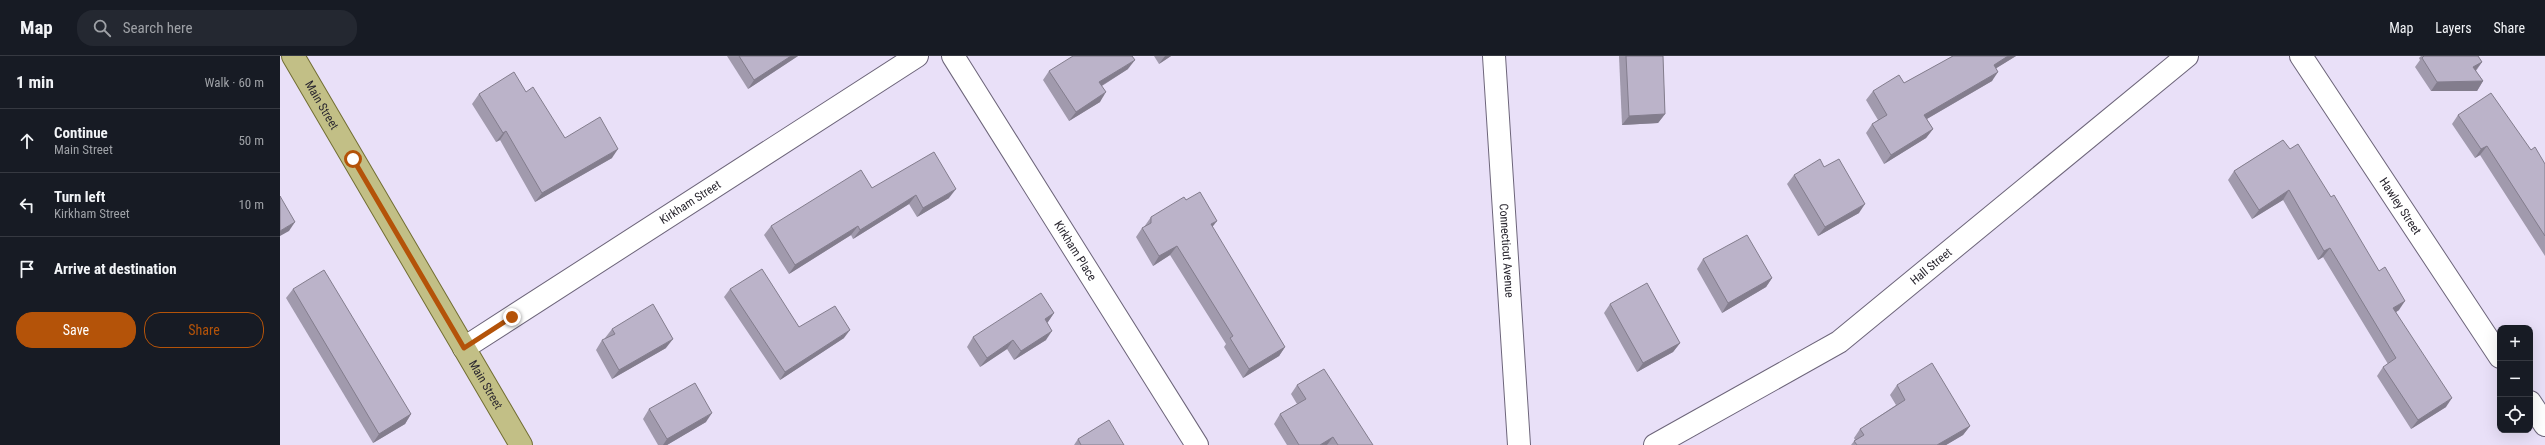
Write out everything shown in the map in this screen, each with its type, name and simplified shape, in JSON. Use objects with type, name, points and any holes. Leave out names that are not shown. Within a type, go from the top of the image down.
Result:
[{"type":"main road","name":"Main Street","points":[[293,56],[521,445]]},
{"type":"street","name":"Kirkham Street","points":[[464,348],[917,56]]},
{"type":"street","name":"Kirkham Place","points":[[953,56],[1197,445]]},
{"type":"street","name":"Connecticut Avenue","points":[[1494,56],[1519,445]]},
{"type":"street","name":"Hall Street","points":[[1655,445],[1839,342],[2187,56]]},
{"type":"street","name":"Hawley Street","points":[[2301,56],[2497,352]]},
{"type":"street","points":[[2533,407],[2545,425]]},
{"type":"building","points":[[739,56],[791,56],[754,80]]},
{"type":"building","points":[[1073,56],[1132,56],[1135,60],[1099,82],[1106,92],[1076,112],[1049,71]]},
{"type":"building","points":[[1626,56],[1663,56],[1665,114],[1629,116]]},
{"type":"building","points":[[1953,56],[2008,56],[1994,65],[1998,72],[1924,115],[1933,129],[1891,155],[1872,124],[1887,115],[1873,91],[1899,75],[1904,83]]},
{"type":"building","points":[[2424,56],[2478,56],[2482,62],[2473,67],[2483,81],[2437,82],[2422,58]]},
{"type":"building","points":[[514,72],[526,92],[533,87],[565,138],[600,117],[618,149],[542,193],[506,131],[503,133],[479,94]]},
{"type":"building","points":[[2491,93],[2531,150],[2535,147],[2545,164],[2545,236],[2487,146],[2481,149],[2458,115]]},
{"type":"building","points":[[2283,140],[2290,149],[2298,144],[2331,197],[2334,195],[2379,271],[2385,267],[2405,301],[2393,308],[2452,398],[2418,420],[2383,367],[2396,358],[2330,248],[2324,251],[2289,190],[2259,210],[2234,171]]},
{"type":"building","points":[[934,152],[956,189],[923,208],[916,195],[860,230],[858,226],[795,265],[771,226],[861,170],[872,188]]},
{"type":"building","points":[[1820,159],[1824,167],[1839,159],[1865,204],[1825,227],[1794,175]]},
{"type":"building","points":[[1200,192],[1217,221],[1211,224],[1285,347],[1249,369],[1230,338],[1233,336],[1177,246],[1159,256],[1142,228],[1151,223],[1151,217],[1184,197],[1186,200]]},
{"type":"building","points":[[280,196],[295,222],[280,231]]},
{"type":"building","points":[[1747,235],[1772,278],[1728,303],[1703,259]]},
{"type":"building","points":[[762,269],[799,327],[835,306],[850,330],[785,372],[730,289]]},
{"type":"building","points":[[324,270],[411,414],[379,434],[293,289]]},
{"type":"building","points":[[1647,283],[1680,343],[1643,363],[1610,304]]},
{"type":"building","points":[[1041,293],[1054,313],[1045,319],[1052,331],[1021,351],[1013,340],[987,358],[973,337]]},
{"type":"building","points":[[653,304],[673,339],[619,370],[602,340],[615,334],[612,329]]},
{"type":"building","points":[[1932,363],[1970,426],[1937,445],[1857,445],[1854,441],[1864,435],[1860,429],[1905,400],[1897,385]]},
{"type":"building","points":[[1324,369],[1373,445],[1338,445],[1333,437],[1320,445],[1299,445],[1280,414],[1306,399],[1297,385]]},
{"type":"building","points":[[695,383],[712,413],[667,439],[649,409]]},
{"type":"building","points":[[1109,420],[1124,445],[1081,445],[1078,439]]},
{"type":"route","points":[[353,159],[464,348],[512,317]]}]
